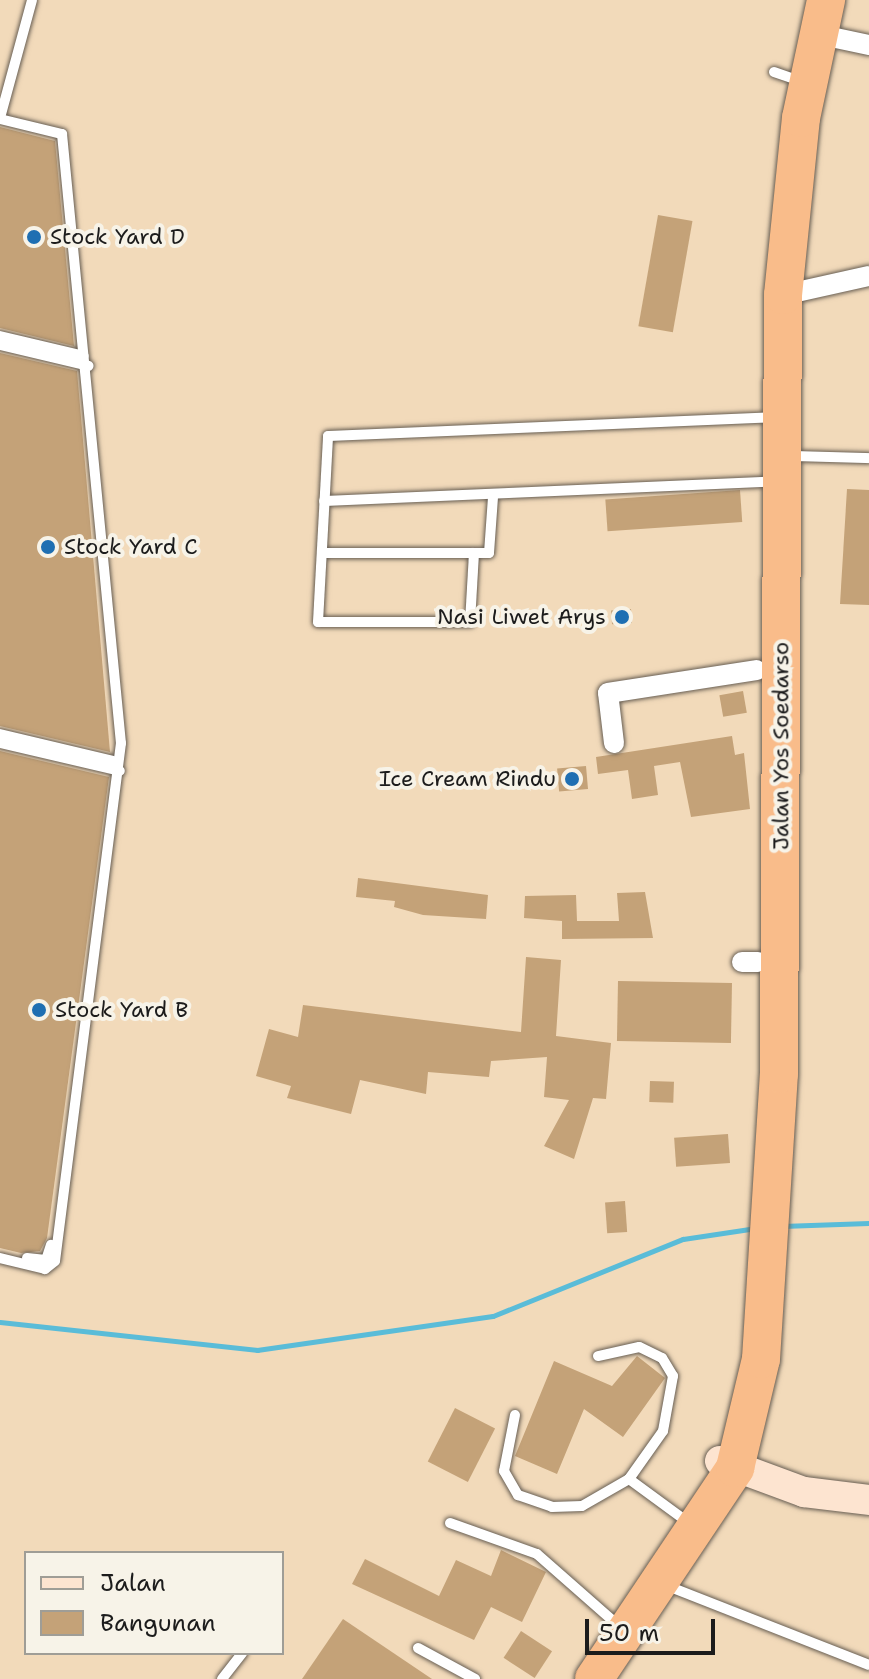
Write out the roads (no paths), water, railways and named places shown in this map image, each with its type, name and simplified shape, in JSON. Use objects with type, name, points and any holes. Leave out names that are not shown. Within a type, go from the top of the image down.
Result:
[{"type":"highway","name":"Jalan Yos Soedarso","points":[[594,1679],[663,1584],[725,1471],[754,1401],[756,1283],[764,1183],[771,838],[768,668],[773,473],[768,418],[771,176],[783,75],[817,11]]},
{"type":"highway","name":"Jalan Yos Soedarso","points":[[768,418],[783,295],[792,177],[817,11]]},
{"type":"highway","name":"Jalan Yos Soedarso","points":[[764,1183],[750,962],[771,838]]},
{"type":"street","points":[[817,11],[869,45]]},
{"type":"street","points":[[783,295],[869,276]]},
{"type":"street","points":[[614,743],[608,693],[768,668]]},
{"type":"street","points":[[725,1471],[804,1492],[869,1500]]},
{"type":"lane","points":[[0,104],[31,0]]},
{"type":"lane","points":[[0,1258],[45,1269],[55,1261],[115,767],[86,362],[62,134],[0,120],[31,0]]},
{"type":"lane","points":[[0,336],[86,362]]},
{"type":"lane","points":[[0,345],[86,362]]},
{"type":"lane","points":[[474,553],[470,622],[318,622],[328,436],[768,418]]},
{"type":"lane","points":[[324,501],[493,497],[773,473],[869,458]]},
{"type":"lane","points":[[322,553],[489,553],[493,497]]},
{"type":"lane","points":[[0,734],[115,767]]},
{"type":"lane","points":[[0,743],[115,767]]},
{"type":"lane","points":[[0,1251],[49,1257],[115,767]]},
{"type":"lane","points":[[515,1415],[504,1471],[525,1499],[582,1506],[629,1479],[663,1431],[673,1376],[662,1358],[639,1347],[598,1356]]},
{"type":"lane","points":[[629,1479],[695,1528]]},
{"type":"lane","points":[[450,1523],[537,1554],[628,1632]]},
{"type":"lane","points":[[663,1584],[869,1665]]},
{"type":"lane","points":[[418,1648],[475,1679]]},
{"type":"lane","points":[[222,1679],[240,1655]]},
{"type":"waterway","points":[[782,1226],[869,1223]]},
{"type":"waterway","points":[[0,1322],[257,1350],[493,1316],[683,1239],[756,1228]]},
{"type":"place","name":"Stock Yard D","points":[[34,237]]},
{"type":"place","name":"Stock Yard C","points":[[48,547]]},
{"type":"place","name":"Nasi Liwet Arys","points":[[622,617]]},
{"type":"place","name":"Ice Cream Rindu","points":[[572,779]]},
{"type":"place","name":"Stock Yard B","points":[[39,1010]]}]
